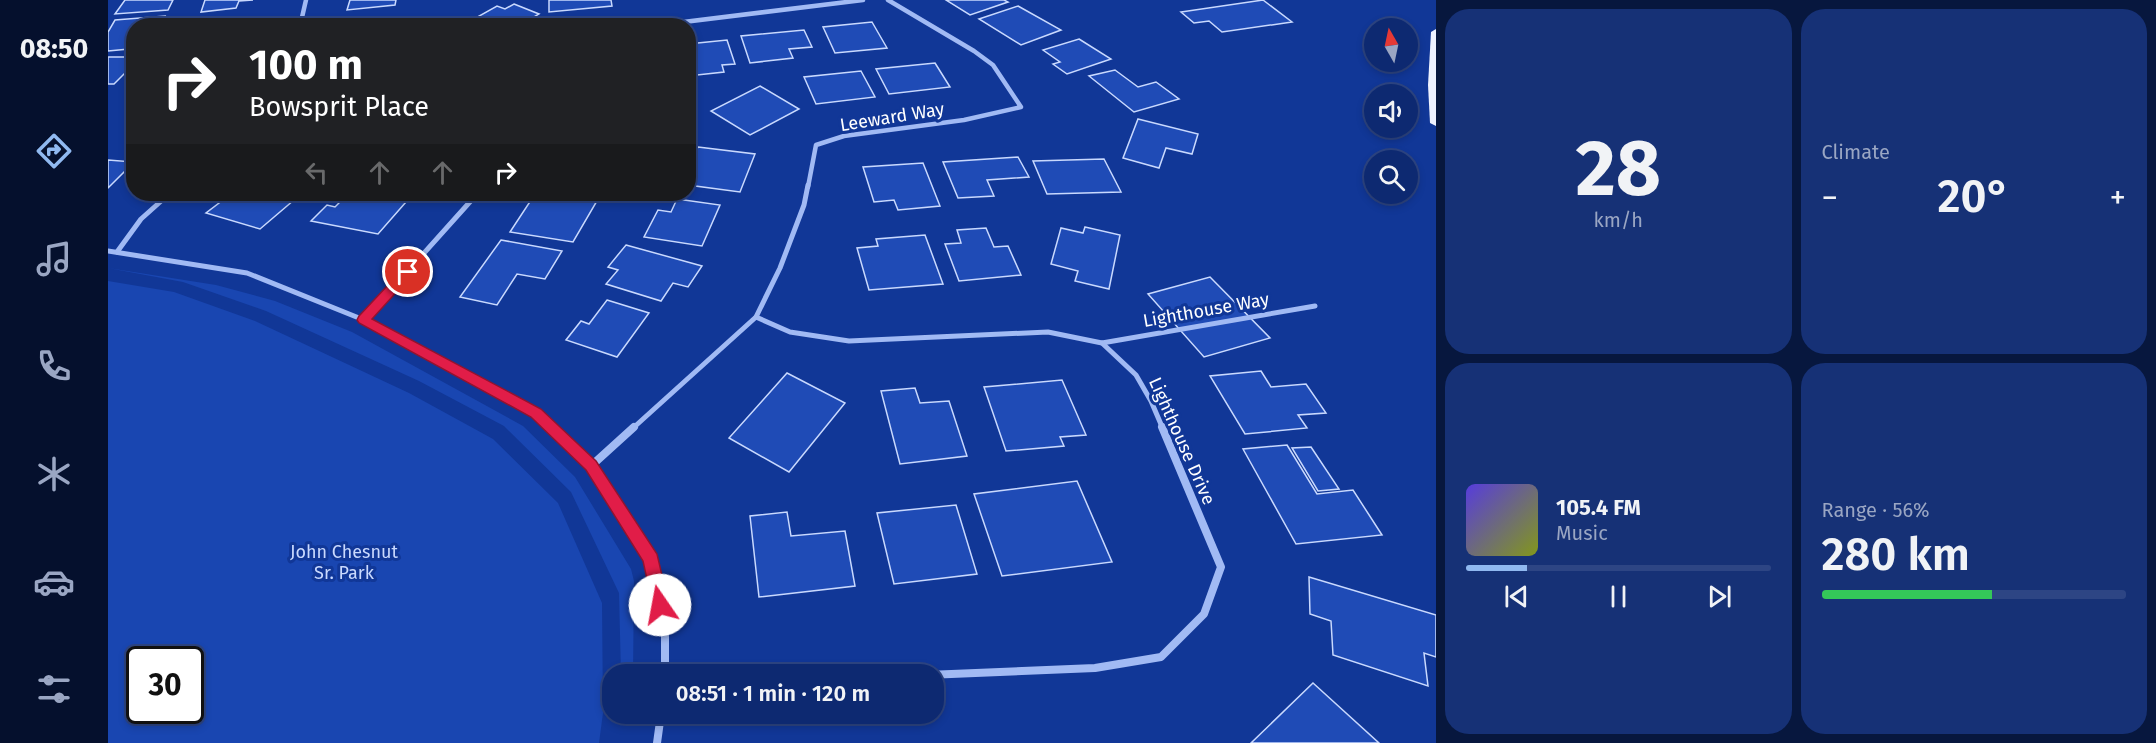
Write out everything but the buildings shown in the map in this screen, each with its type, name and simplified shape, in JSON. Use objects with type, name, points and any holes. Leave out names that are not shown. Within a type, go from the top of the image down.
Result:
[{"type":"main road","points":[[1436,32],[1432,85],[1436,123]]},
{"type":"street","points":[[302,18],[306,0]]},
{"type":"street","points":[[696,20],[862,0]]},
{"type":"street","name":"Leeward Way","points":[[591,465],[756,317],[780,268],[804,205],[816,145],[844,136],[964,120],[1021,106],[993,65],[975,51],[888,0]]},
{"type":"street","points":[[117,252],[141,219],[162,201]]},
{"type":"street","points":[[364,320],[471,201]]},
{"type":"street","points":[[108,251],[247,273],[364,320],[536,413],[591,465],[651,559],[665,628],[665,664]]},
{"type":"street","name":"Lighthouse Way","points":[[1102,343],[1315,306]]},
{"type":"street","points":[[756,317],[790,332],[849,341],[1048,332],[1102,343]]},
{"type":"street","name":"Lighthouse Drive","points":[[944,674],[1095,668],[1161,657],[1204,614],[1221,567],[1151,401],[1136,375],[1102,343]]},
{"type":"street","points":[[657,743],[660,724]]},
{"type":"green space","points":[[108,268],[216,285],[275,301],[352,332],[523,426],[575,477],[631,569],[634,581],[633,664],[621,664],[619,593],[571,492],[504,426],[419,381],[266,311],[183,282]]},
{"type":"green space","name":"John Chesnut Sr. Park","points":[[108,281],[174,292],[255,321],[409,393],[493,439],[558,503],[602,603],[602,720],[599,743],[108,743]]},
{"type":"route","points":[[408,272],[364,320],[536,413],[591,465],[651,559],[660,605]]}]
